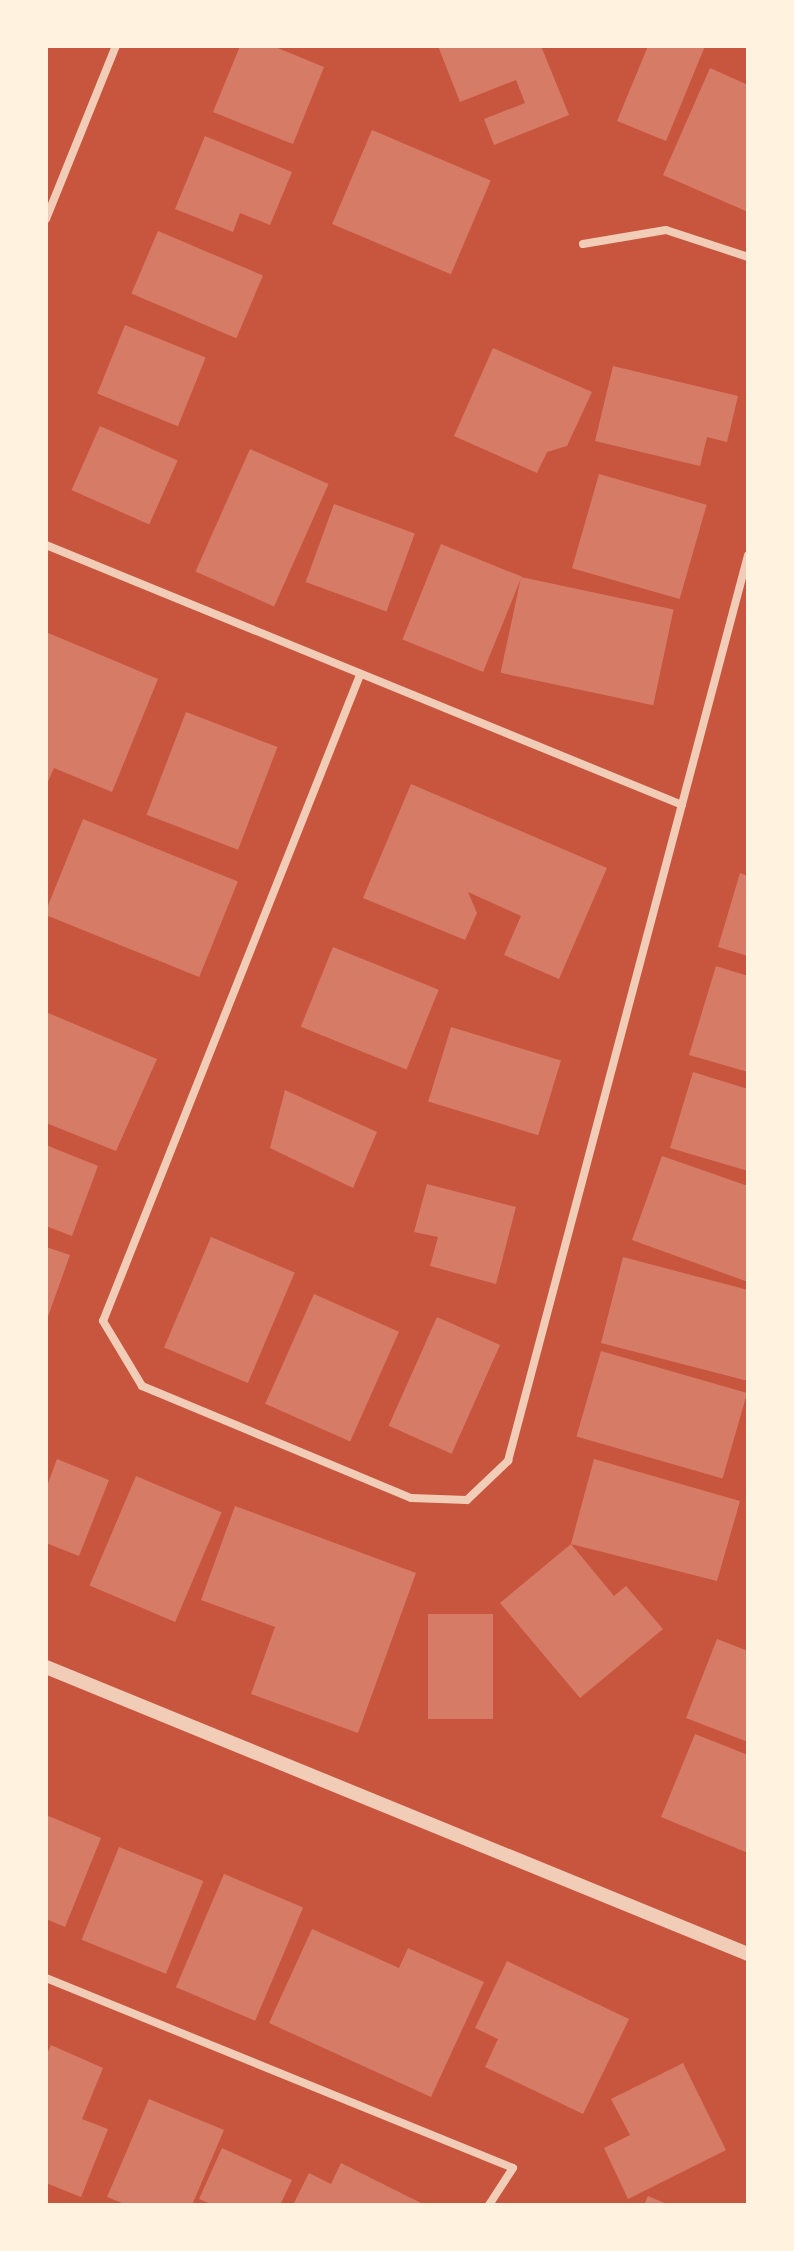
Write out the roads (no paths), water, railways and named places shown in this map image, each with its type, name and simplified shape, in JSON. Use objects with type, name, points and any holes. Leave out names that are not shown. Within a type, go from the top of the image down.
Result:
[{"type":"street","points":[[46,219],[116,46]]},
{"type":"street","points":[[583,244],[666,230],[748,257]]},
{"type":"street","points":[[46,545],[682,805]]},
{"type":"street","points":[[360,675],[103,1321],[142,1386],[411,1498],[467,1500],[508,1461],[748,555]]},
{"type":"street","points":[[46,1667],[748,1954]]},
{"type":"street","points":[[46,1978],[513,2168],[489,2205]]}]
